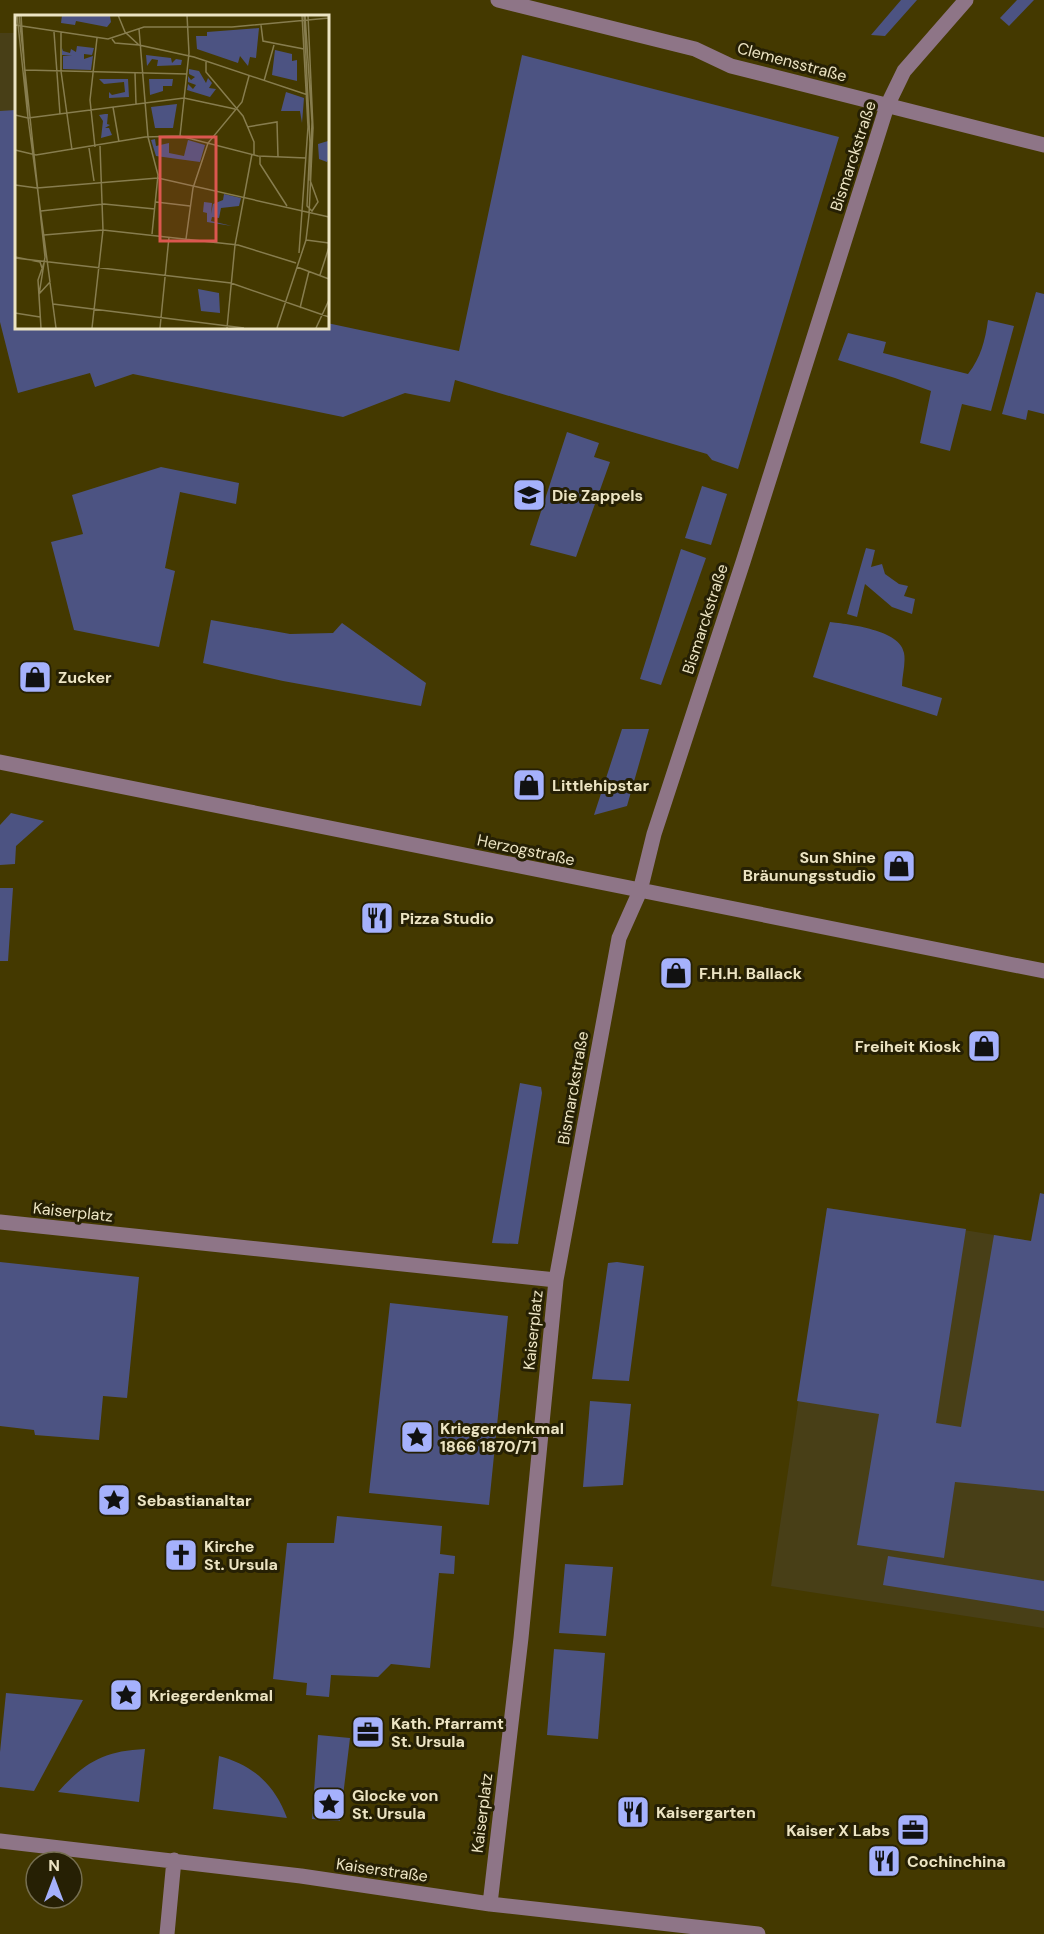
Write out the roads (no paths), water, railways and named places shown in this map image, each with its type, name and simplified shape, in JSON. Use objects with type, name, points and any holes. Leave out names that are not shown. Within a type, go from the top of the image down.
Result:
[{"type":"street","name":"Clemensstraße","points":[[498,0],[695,49],[731,66],[1044,145]]},
{"type":"street","name":"Bismarckstraße","points":[[556,1280],[619,938],[640,891],[654,834],[743,562],[887,106],[904,71],[966,0]]},
{"type":"street","name":"Herzogstraße","points":[[0,762],[32,766],[640,891],[1044,971]]},
{"type":"street","name":"Kaiserplatz","points":[[0,1222],[556,1280],[521,1638],[490,1904]]},
{"type":"street","name":"Kaiserstraße","points":[[0,1841],[174,1860],[490,1904],[758,1934]]},
{"type":"street","points":[[166,1934],[174,1860]]},
{"type":"place","name":"Die Zappels","points":[[529,495]]},
{"type":"place","name":"Zucker","points":[[35,677]]},
{"type":"place","name":"Littlehipstar","points":[[529,785]]},
{"type":"place","name":"Sun Shine Bräunungsstudio","points":[[899,866]]},
{"type":"place","name":"Pizza Studio","points":[[377,918]]},
{"type":"place","name":"F.H.H. Ballack","points":[[676,973]]},
{"type":"place","name":"Freiheit Kiosk","points":[[984,1046]]},
{"type":"place","name":"Kriegerdenkmal 1866 1870/71","points":[[417,1437]]},
{"type":"place","name":"Sebastianaltar","points":[[114,1500]]},
{"type":"place","name":"Kirche St. Ursula","points":[[181,1555]]},
{"type":"place","name":"Kriegerdenkmal","points":[[126,1695]]},
{"type":"place","name":"Kath. Pfarramt St. Ursula","points":[[368,1732]]},
{"type":"place","name":"Glocke von St. Ursula","points":[[329,1804]]},
{"type":"place","name":"Kaisergarten","points":[[633,1812]]},
{"type":"place","name":"Kaiser X Labs","points":[[913,1830]]},
{"type":"place","name":"Cochinchina","points":[[884,1861]]}]
